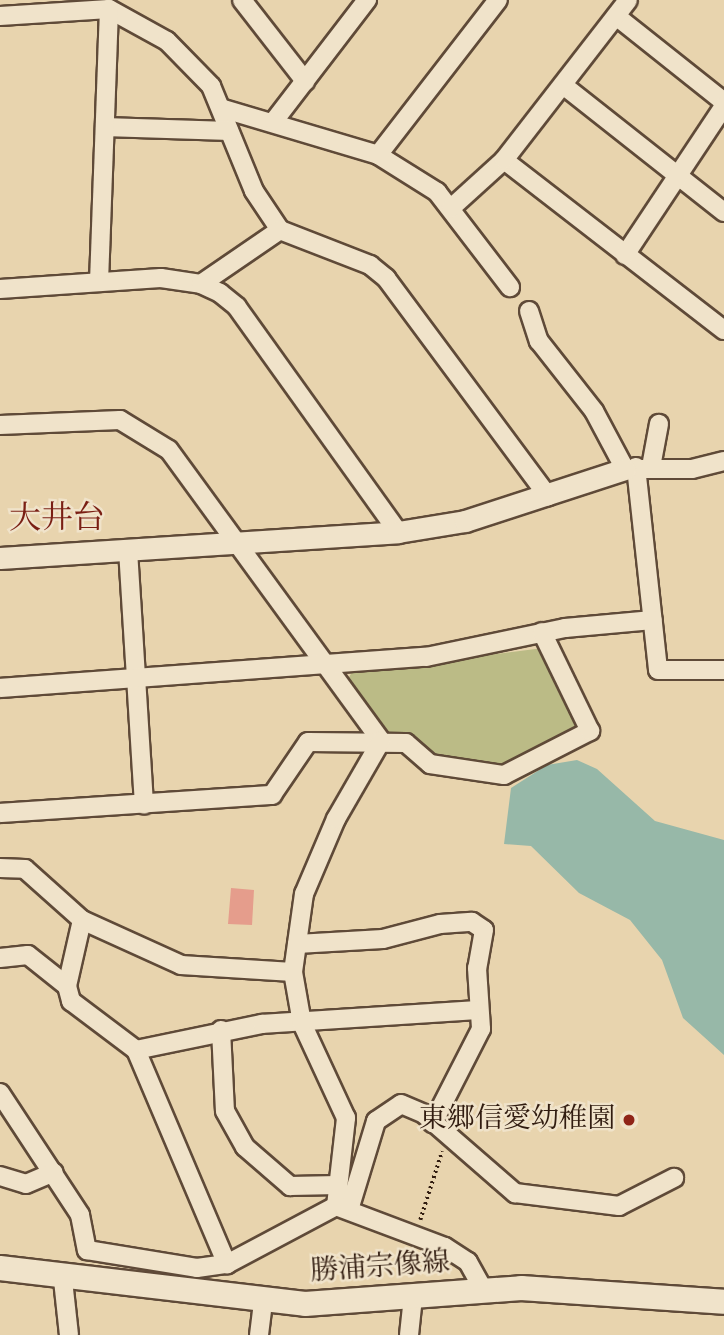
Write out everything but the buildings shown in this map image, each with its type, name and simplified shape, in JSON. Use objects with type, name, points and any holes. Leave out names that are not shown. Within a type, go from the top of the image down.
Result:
[{"type":"main road","name":"勝浦宗像線","points":[[0,1268],[63,1280],[263,1301],[358,1304],[483,1289],[724,1302]]},
{"type":"street","points":[[242,0],[304,81]]},
{"type":"street","points":[[274,121],[367,0]]},
{"type":"street","points":[[379,155],[498,0]]},
{"type":"street","points":[[451,208],[504,160],[628,0]]},
{"type":"street","points":[[0,16],[109,9],[167,41],[224,109],[229,131],[263,209],[280,230],[370,265],[386,278],[548,496]]},
{"type":"street","points":[[99,282],[109,9]]},
{"type":"street","points":[[616,16],[724,104],[625,255]]},
{"type":"street","points":[[563,85],[724,212]]},
{"type":"street","points":[[224,109],[274,121],[379,155],[451,208],[510,287]]},
{"type":"street","points":[[105,127],[229,131]]},
{"type":"street","points":[[504,160],[724,330]]},
{"type":"street","points":[[201,284],[280,230]]},
{"type":"street","points":[[0,289],[99,282],[201,284],[237,307],[397,532]]},
{"type":"street","points":[[529,311],[539,341],[638,468]]},
{"type":"street","points":[[0,425],[88,418],[145,430],[169,450],[381,741]]},
{"type":"street","points":[[659,424],[638,468],[658,670],[724,670]]},
{"type":"street","points":[[0,558],[397,532],[465,521],[638,468],[692,469],[724,461]]},
{"type":"street","points":[[128,550],[144,804]]},
{"type":"street","points":[[0,688],[426,657],[542,632],[653,621]]},
{"type":"street","points":[[0,813],[272,795],[307,742],[406,743],[430,764],[504,775],[590,731],[542,632]]},
{"type":"street","points":[[343,1208],[338,1185],[346,1118],[302,1023],[293,972],[314,867],[381,741]]},
{"type":"street","points":[[0,868],[26,869],[82,920],[181,965],[293,972]]},
{"type":"street","points":[[82,920],[67,986],[71,1001],[136,1049],[227,1264]]},
{"type":"street","points":[[297,944],[383,939],[472,922],[485,930],[477,1010],[481,1029],[433,1123]]},
{"type":"street","points":[[0,958],[28,955],[67,986]]},
{"type":"street","points":[[136,1049],[221,1030],[477,1010]]},
{"type":"street","points":[[221,1030],[225,1111],[245,1147],[290,1186],[338,1185]]},
{"type":"street","points":[[0,1093],[80,1215],[87,1250],[197,1268],[227,1264],[343,1208],[376,1121],[386,1108],[413,1106],[433,1123],[446,1139],[503,1188],[527,1195],[619,1206],[674,1178]]},
{"type":"street","points":[[0,1176],[26,1184],[54,1172]]},
{"type":"street","points":[[343,1208],[416,1236],[468,1262],[483,1289]]},
{"type":"street","points":[[63,1280],[69,1335]]},
{"type":"street","points":[[409,1335],[413,1298]]},
{"type":"street","points":[[259,1335],[263,1301]]},
{"type":"path","points":[[416,1236],[446,1139]]},
{"type":"green space","points":[[543,648],[579,726],[503,767],[434,757],[391,737],[348,679],[352,672]]},
{"type":"shaded area","points":[[577,760],[597,769],[655,821],[724,840],[724,1055],[683,1018],[662,960],[630,920],[579,893],[531,846],[504,844],[511,788],[547,765]]},
{"type":"place","name":"東郷信愛幼稚園","points":[[629,1120]]},
{"type":"district","name":"大井台","points":[[57,520]]}]
